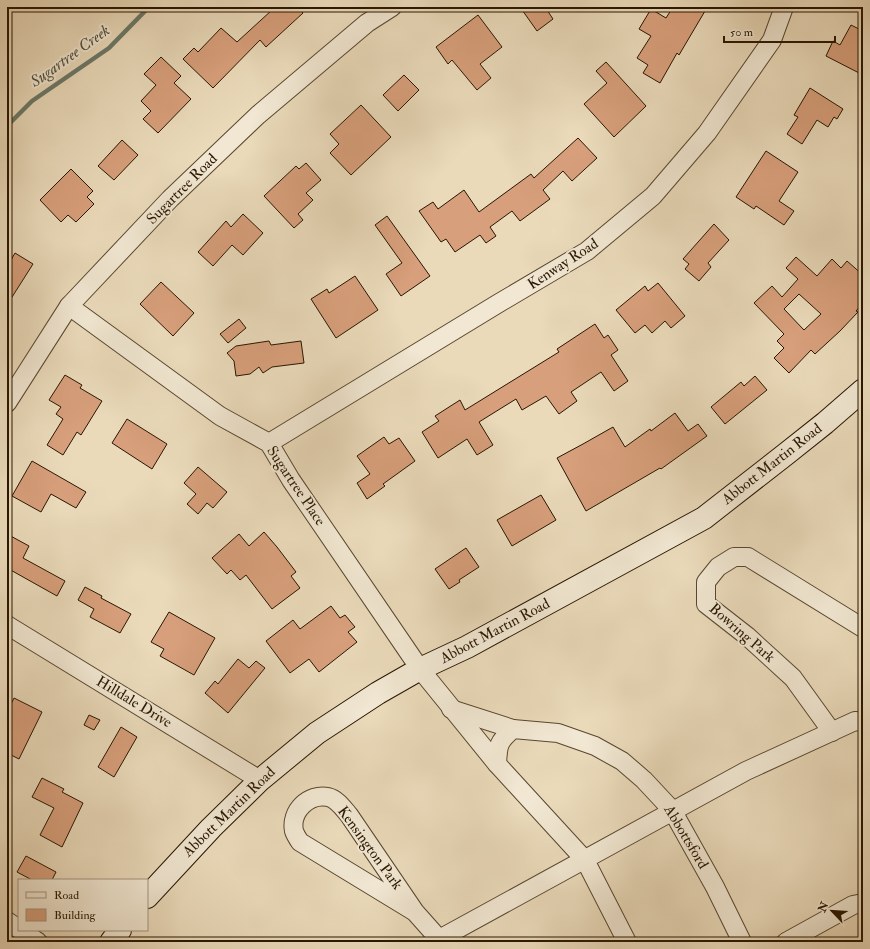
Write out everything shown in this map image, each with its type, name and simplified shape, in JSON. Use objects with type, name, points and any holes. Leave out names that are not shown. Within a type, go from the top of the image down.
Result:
[{"type":"main road","name":"Abbott Martin Road","points":[[148,896],[211,828],[260,780],[317,733],[378,692],[420,669],[467,647],[704,518],[825,423],[863,390]]},
{"type":"main road","points":[[111,942],[119,931]]},
{"type":"street","name":"Sugartree Road","points":[[7,404],[69,306],[170,199],[258,115],[367,23],[392,7]]},
{"type":"street","name":"Kenway Road","points":[[269,443],[587,251],[653,196],[707,133],[772,40],[784,7]]},
{"type":"street","name":"Sugartree Place","points":[[69,306],[220,416],[269,443],[291,480],[420,669]]},
{"type":"street","name":"Bowring Park","points":[[832,732],[793,678],[747,636],[706,604],[706,582],[718,567],[734,556],[748,557],[863,628]]},
{"type":"street","name":"Hilldale Drive","points":[[7,625],[260,780]]},
{"type":"street","points":[[420,669],[497,764],[585,860],[627,942]]},
{"type":"street","name":"Abbottsford","points":[[451,709],[513,729],[558,733],[595,746],[622,760],[644,780],[672,810],[715,887],[742,942]]},
{"type":"street","points":[[585,860],[672,810],[746,771],[855,721],[863,722]]},
{"type":"street","points":[[497,764],[498,747],[504,737],[513,729]]},
{"type":"street","name":"Kensington Park","points":[[415,912],[300,842],[294,831],[294,819],[300,807],[314,797],[328,797],[339,803],[349,815],[415,912],[436,940],[585,860]]},
{"type":"street","points":[[786,942],[853,905],[863,903]]},
{"type":"street","points":[[7,921],[18,928]]},
{"type":"street","points":[[23,931],[38,942]]},
{"type":"building","points":[[280,7],[298,7],[303,13],[266,47],[260,40],[213,88],[183,59],[194,48],[198,52],[221,28],[237,42],[272,10],[274,12]]},
{"type":"building","points":[[520,7],[545,7],[553,19],[537,31]]},
{"type":"building","points":[[673,7],[698,7],[705,11],[679,55],[677,53],[660,83],[643,73],[648,65],[637,58],[651,36],[639,29],[651,9],[666,18]]},
{"type":"building","points":[[478,15],[502,47],[480,64],[491,78],[477,90],[452,60],[448,64],[436,47]]},
{"type":"building","points":[[851,25],[863,31],[863,75],[826,56],[833,41],[840,45]]},
{"type":"building","points":[[161,57],[181,76],[174,83],[191,99],[158,133],[143,119],[151,111],[141,101],[156,85],[144,74]]},
{"type":"building","points":[[606,62],[646,106],[614,137],[584,104],[607,83],[596,71]]},
{"type":"building","points":[[404,75],[419,90],[398,111],[383,95]]},
{"type":"building","points":[[810,88],[843,109],[837,119],[834,117],[828,127],[817,120],[802,144],[787,134],[798,117],[794,115]]},
{"type":"building","points":[[361,105],[391,137],[351,175],[330,153],[339,144],[330,134]]},
{"type":"building","points":[[578,138],[597,158],[572,181],[563,171],[543,190],[550,199],[520,221],[512,211],[490,227],[496,236],[486,243],[480,235],[455,252],[446,239],[441,242],[419,211],[433,202],[438,209],[464,190],[479,212],[531,174],[534,178]]},
{"type":"building","points":[[122,140],[138,155],[114,180],[98,166]]},
{"type":"building","points":[[766,151],[798,172],[779,201],[794,211],[784,225],[756,206],[754,209],[736,197]]},
{"type":"building","points":[[306,163],[321,180],[306,193],[313,200],[298,214],[303,220],[294,228],[264,196],[296,166],[299,169]]},
{"type":"building","points":[[71,169],[93,191],[87,197],[94,204],[76,222],[68,215],[61,222],[40,200]]},
{"type":"building","points":[[243,214],[263,233],[243,255],[232,245],[213,266],[198,252],[226,221],[231,227]]},
{"type":"building","points":[[387,216],[430,276],[401,296],[386,274],[402,263],[375,225]]},
{"type":"building","points":[[714,224],[729,240],[708,263],[711,267],[699,281],[685,269],[689,264],[683,259]]},
{"type":"building","points":[[15,253],[33,264],[7,305],[7,267]]},
{"type":"building","points":[[796,257],[817,276],[832,259],[841,268],[847,261],[863,275],[863,303],[856,311],[858,312],[815,354],[811,350],[789,373],[774,358],[784,348],[777,341],[784,334],[754,303],[772,286],[782,297],[798,279],[786,268]],"holes":[[[799,294],[821,314],[804,330],[784,309]]]},
{"type":"building","points":[[355,276],[378,310],[336,338],[311,299],[327,289],[329,293]]},
{"type":"building","points":[[161,282],[194,313],[173,336],[140,304]]},
{"type":"building","points":[[658,283],[685,316],[671,328],[665,321],[652,333],[645,325],[635,333],[616,310],[645,286],[648,291]]},
{"type":"building","points":[[239,319],[246,328],[228,343],[220,334]]},
{"type":"building","points":[[595,324],[604,338],[608,335],[618,350],[611,355],[628,381],[614,391],[601,372],[571,392],[577,401],[559,414],[546,396],[522,410],[516,399],[479,422],[493,445],[477,455],[467,439],[438,458],[422,432],[439,421],[435,416],[460,400],[465,410],[559,352],[557,349]]},
{"type":"building","points":[[269,341],[271,345],[301,341],[304,363],[272,367],[263,373],[259,367],[250,374],[236,376],[234,361],[227,353],[236,346]]},
{"type":"building","points":[[65,375],[82,385],[80,388],[102,401],[81,435],[77,432],[63,455],[47,445],[63,419],[56,414],[61,407],[49,400]]},
{"type":"building","points":[[755,376],[767,390],[725,424],[711,407],[741,382],[744,386]]},
{"type":"building","points":[[675,413],[688,431],[698,424],[707,436],[661,469],[660,468],[586,511],[557,458],[613,427],[625,447],[650,429],[651,431]]},
{"type":"building","points":[[127,419],[167,444],[152,469],[112,443]]},
{"type":"building","points":[[384,437],[389,444],[399,438],[415,461],[383,484],[385,486],[367,499],[357,483],[370,474],[357,456]]},
{"type":"building","points":[[32,461],[86,492],[76,508],[51,494],[41,512],[12,496]]},
{"type":"building","points":[[198,467],[227,492],[213,508],[207,503],[198,514],[187,504],[196,494],[184,483]]},
{"type":"building","points":[[541,495],[556,520],[512,546],[497,520]]},
{"type":"building","points":[[264,532],[296,572],[291,576],[300,588],[272,609],[246,575],[240,580],[231,570],[227,574],[212,558],[239,534],[249,546]]},
{"type":"building","points":[[7,534],[29,546],[23,558],[65,581],[57,596],[7,568]]},
{"type":"building","points":[[466,548],[479,567],[459,580],[460,582],[449,589],[435,569]]},
{"type":"building","points":[[85,587],[102,596],[101,598],[131,614],[120,633],[90,617],[94,609],[78,600]]},
{"type":"building","points":[[331,606],[340,618],[345,615],[355,627],[348,632],[357,642],[319,672],[309,659],[290,673],[266,641],[293,620],[300,629]]},
{"type":"building","points":[[169,612],[215,638],[194,675],[160,656],[164,649],[151,642]]},
{"type":"building","points":[[238,659],[249,668],[256,661],[265,668],[228,713],[205,693],[215,681],[218,684]]},
{"type":"building","points":[[14,698],[42,712],[19,759],[7,753],[7,712]]},
{"type":"building","points":[[89,715],[100,720],[94,730],[84,725]]},
{"type":"building","points":[[121,727],[137,737],[114,777],[98,767]]},
{"type":"building","points":[[42,778],[64,789],[62,792],[83,803],[62,847],[40,835],[54,808],[32,797]]},
{"type":"building","points":[[26,856],[56,872],[52,879],[30,879],[17,872]]},
{"type":"waterway","name":"Sugartree Creek","points":[[7,126],[32,101],[109,48],[149,7]]}]
